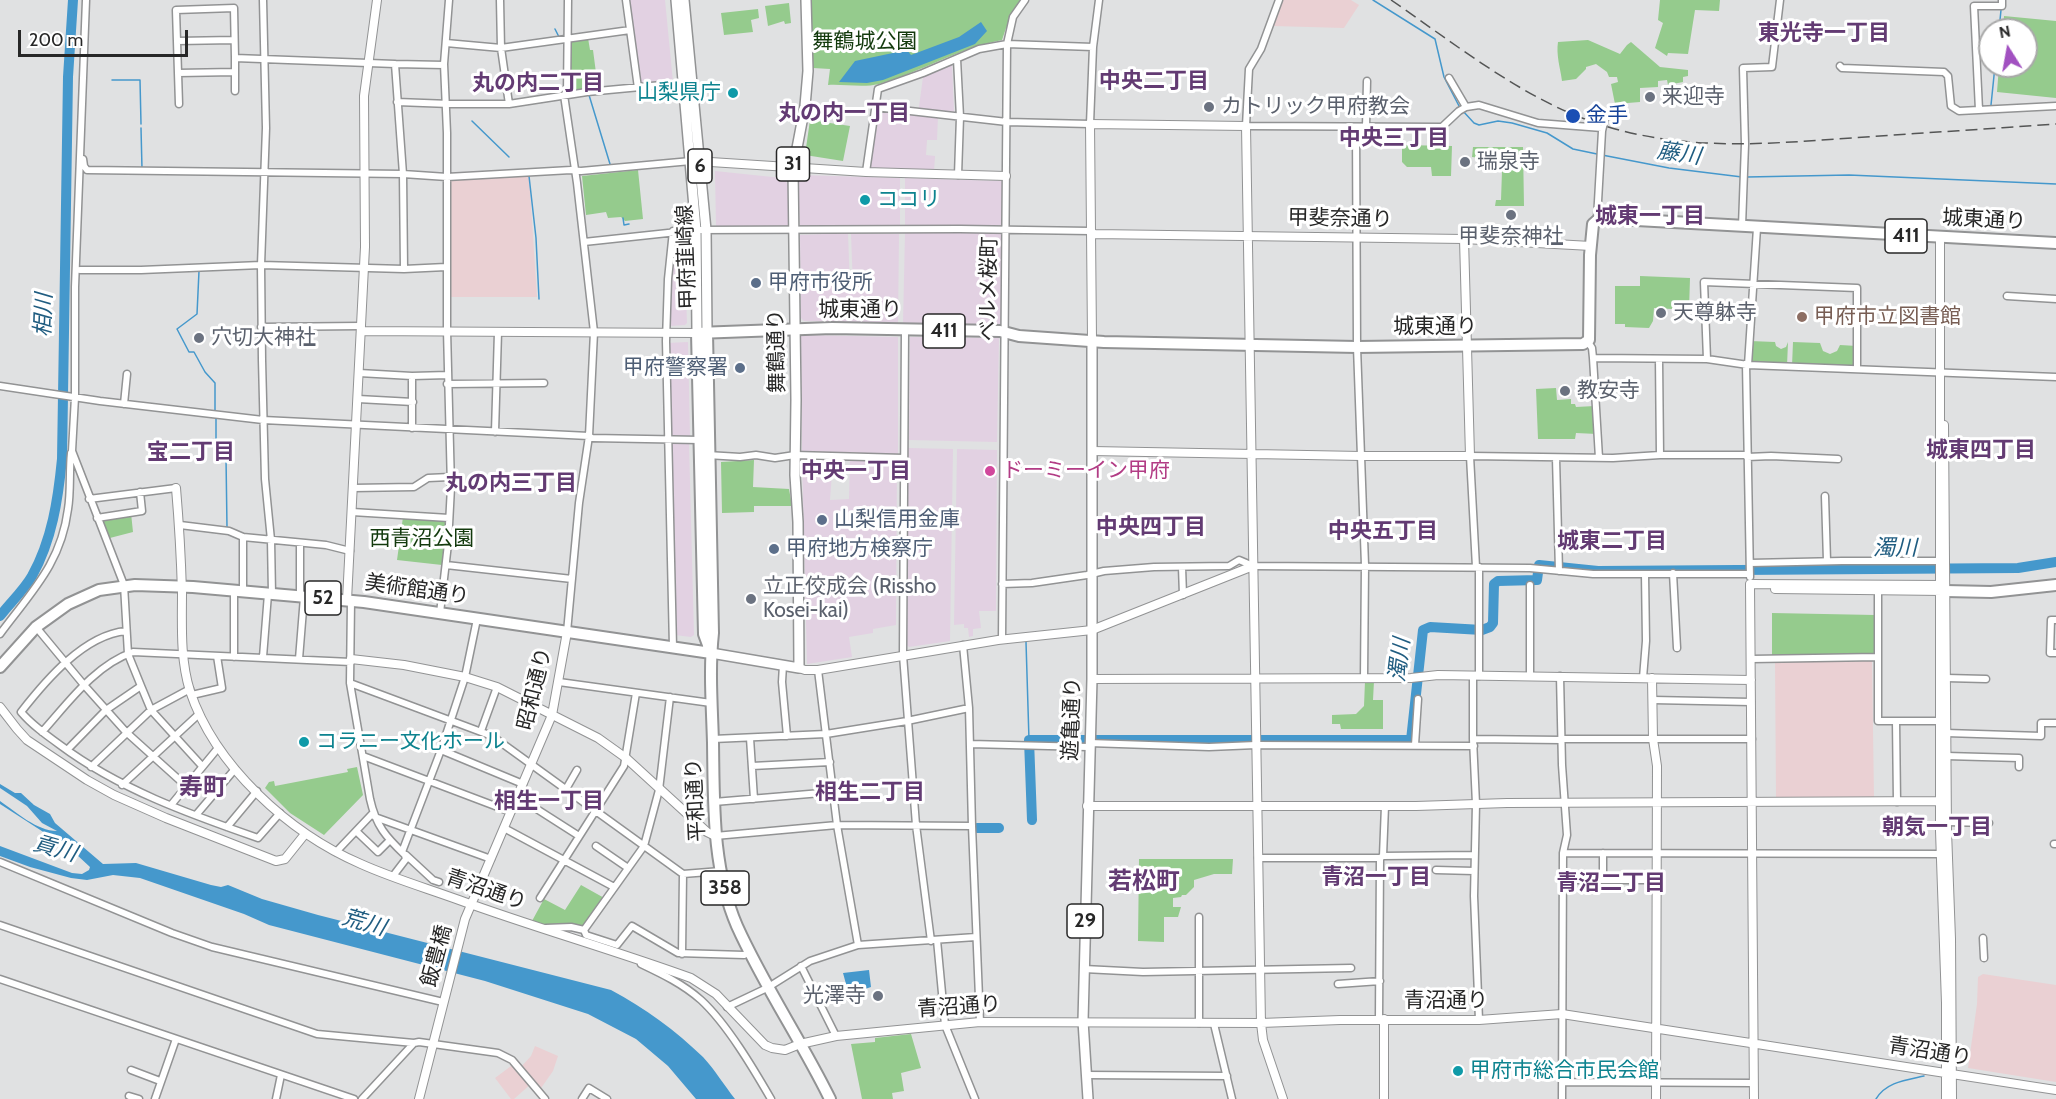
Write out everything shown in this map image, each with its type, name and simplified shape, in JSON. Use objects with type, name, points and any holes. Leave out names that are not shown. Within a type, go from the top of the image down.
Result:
[{"type":"highway","name":"城東通り","points":[[1597,219],[2056,243]]},
{"type":"highway","points":[[1588,342],[1591,246],[1593,224],[1597,219]]},
{"type":"highway","name":"城東通り","points":[[702,333],[795,330],[1000,331],[1019,336],[1092,339],[1104,342],[1357,347],[1572,345],[1588,342]]},
{"type":"highway","name":"平和通り","points":[[702,333],[700,440],[705,455]]},
{"type":"highway","name":"平和通り","points":[[702,333],[705,455],[704,634],[711,653],[715,836],[721,871],[734,917],[768,988],[830,1099]]},
{"type":"highway","points":[[1942,584],[2020,584],[2056,579]]},
{"type":"highway","points":[[1942,584],[1991,592],[2056,585]]},
{"type":"highway","name":"美術館通り","points":[[0,667],[51,614],[83,596],[124,585],[182,587],[349,600],[711,653]]},
{"type":"main road","name":"甲府韮崎線","points":[[676,0],[683,83],[706,230],[702,333]]},
{"type":"main road","name":"甲府韮崎線","points":[[684,0],[695,160],[696,230],[702,333]]},
{"type":"main road","name":"舞鶴通り","points":[[799,668],[793,168],[805,106],[808,71],[806,0]]},
{"type":"main road","name":"遊亀通り","points":[[1088,1099],[1083,1021],[1088,742],[1092,679],[1092,339]]},
{"type":"main road","points":[[711,653],[799,668]]},
{"type":"street","points":[[0,634],[39,585],[55,554],[68,509],[75,397],[75,288],[86,0]]},
{"type":"street","points":[[262,0],[265,59],[265,172],[261,327],[265,479],[272,540],[270,594],[263,657]]},
{"type":"street","points":[[377,0],[364,96],[366,224],[350,551],[350,683],[374,815],[389,841],[433,880],[439,882]]},
{"type":"street","points":[[440,613],[446,565],[450,477],[444,65],[449,0]]},
{"type":"street","points":[[500,0],[501,48],[508,104]]},
{"type":"street","points":[[567,632],[580,495],[589,436],[594,332],[565,95],[568,0]]},
{"type":"street","points":[[626,0],[638,88]]},
{"type":"street","name":"ベルメ桜町","points":[[1002,639],[1007,44],[1013,17],[1024,0]]},
{"type":"street","points":[[1092,339],[1090,124],[1092,47],[1099,0]]},
{"type":"street","points":[[1280,0],[1261,49],[1249,69],[1246,126],[1261,1023],[1263,1040],[1283,1099]]},
{"type":"street","points":[[1742,227],[1743,68],[1772,67],[1780,0]]},
{"type":"street","points":[[1979,110],[1974,6],[2002,6],[2002,0]]},
{"type":"street","points":[[179,104],[176,10],[234,8],[235,91]]},
{"type":"street","points":[[446,43],[501,48],[630,30]]},
{"type":"street","points":[[177,41],[234,40]]},
{"type":"street","points":[[866,172],[878,89],[979,49],[1007,44],[1092,47]]},
{"type":"street","points":[[235,58],[444,65]]},
{"type":"street","points":[[957,59],[960,117],[958,175]]},
{"type":"street","points":[[395,64],[403,174],[404,269]]},
{"type":"street","points":[[1840,66],[1842,68],[1944,72],[1948,76],[1951,106],[1959,111],[2056,106]]},
{"type":"street","points":[[178,74],[235,72]]},
{"type":"street","points":[[1449,78],[1466,107]]},
{"type":"street","points":[[1366,127],[1367,81]]},
{"type":"street","points":[[397,102],[508,104],[565,95],[683,83]]},
{"type":"street","points":[[875,107],[1007,122],[1442,127],[1466,107],[1479,105],[1538,123],[1602,128]]},
{"type":"street","points":[[1597,219],[1602,128],[1606,114]]},
{"type":"street","points":[[1356,127],[1357,347],[1365,566],[1364,678]]},
{"type":"street","points":[[81,132],[84,166],[87,170],[403,174],[447,177],[572,170],[575,172],[695,160],[866,172],[1006,176]]},
{"type":"street","points":[[1754,1099],[1747,364],[1757,228]]},
{"type":"street","points":[[584,242],[696,230],[1090,231]]},
{"type":"street","points":[[673,231],[666,333],[673,647]]},
{"type":"street","name":"甲斐奈通り","points":[[1090,231],[1094,234],[1464,239],[1591,246]]},
{"type":"street","points":[[1942,238],[1941,561],[1946,678],[1942,721],[1946,733],[1943,801],[1947,822],[1944,854]]},
{"type":"street","points":[[1464,239],[1470,456],[1478,567],[1479,633],[1473,742],[1479,1020]]},
{"type":"street","points":[[80,270],[261,265],[404,269],[446,267]]},
{"type":"street","points":[[1707,359],[1704,282],[1857,288],[1857,368]]},
{"type":"street","points":[[2007,296],[2056,299]]},
{"type":"street","points":[[261,327],[702,333]]},
{"type":"street","points":[[905,330],[903,655],[916,827],[945,1025],[975,1099]]},
{"type":"street","points":[[495,432],[498,332]]},
{"type":"street","points":[[1588,342],[1592,348],[1593,358],[1599,458]]},
{"type":"street","points":[[1593,358],[1707,359],[1747,364],[2056,377]]},
{"type":"street","points":[[1659,359],[1660,455]]},
{"type":"street","points":[[124,404],[127,374]]},
{"type":"street","points":[[359,374],[448,375]]},
{"type":"street","points":[[412,376],[412,428]]},
{"type":"street","points":[[447,384],[544,383]]},
{"type":"street","points":[[0,386],[124,404],[263,420],[589,436],[592,438],[700,440]]},
{"type":"street","points":[[358,399],[412,402]]},
{"type":"street","points":[[72,451],[124,585],[128,654],[141,686],[151,710],[202,766]]},
{"type":"street","points":[[1092,451],[1556,458],[1660,455],[1771,456],[1838,459]]},
{"type":"street","points":[[705,455],[740,457],[756,455],[776,458],[795,455],[904,458]]},
{"type":"street","points":[[1556,458],[1559,571]]},
{"type":"street","points":[[353,488],[414,487],[428,478],[450,477]]},
{"type":"street","points":[[89,499],[176,488]]},
{"type":"street","name":"青沼通り","points":[[176,488],[180,525],[183,654],[191,692],[199,714],[218,748],[235,769],[280,813],[305,834],[361,864],[542,929],[691,978],[716,994],[765,1045],[772,1048],[785,1050],[800,1044],[836,1036],[980,1022],[1083,1021],[1214,1024],[1382,1019],[1479,1020],[1562,1014],[2055,1090]]},
{"type":"street","points":[[97,518],[142,511],[140,492]]},
{"type":"street","points":[[1825,496],[1827,561]]},
{"type":"street","points":[[352,512],[449,518]]},
{"type":"street","points":[[180,525],[229,531],[243,537],[326,545],[350,551]]},
{"type":"street","points":[[234,657],[243,537]]},
{"type":"street","points":[[299,659],[302,597],[300,544]]},
{"type":"street","points":[[1002,584],[1032,583],[1092,573],[1154,567],[1229,566],[1239,560],[1253,566]]},
{"type":"street","points":[[1750,564],[1941,561]]},
{"type":"street","points":[[446,565],[572,579]]},
{"type":"street","points":[[799,668],[818,670],[1002,639],[1092,630],[1253,566],[1478,567],[1593,574],[1750,574]]},
{"type":"street","points":[[1182,567],[1183,595]]},
{"type":"street","points":[[1673,573],[1677,648]]},
{"type":"street","points":[[1643,678],[1646,641],[1645,574]]},
{"type":"street","points":[[1750,586],[1878,588],[1942,584]]},
{"type":"street","points":[[1942,584],[1944,854],[1951,939],[1949,1074],[1946,1099]]},
{"type":"street","points":[[1530,585],[1530,676]]},
{"type":"street","points":[[1878,588],[1878,721],[1942,721]]},
{"type":"street","points":[[393,876],[406,859],[404,854],[411,829],[441,750],[465,677],[477,619]]},
{"type":"street","points":[[2056,620],[2051,620],[2050,653],[2056,653]]},
{"type":"street","points":[[36,627],[126,732],[186,786]]},
{"type":"street","points":[[126,631],[104,636],[74,654],[21,712],[42,732],[91,767],[122,785],[196,815],[258,838],[280,813]]},
{"type":"street","name":"昭和通り","points":[[465,919],[552,715],[567,632]]},
{"type":"street","points":[[963,645],[969,708],[980,1022]]},
{"type":"street","points":[[42,732],[84,685],[120,657],[128,654],[145,651],[234,657],[351,660],[404,665],[465,677],[497,687],[598,738],[626,758],[706,832],[715,836],[837,825],[972,826]]},
{"type":"street","points":[[91,767],[151,710],[191,692],[222,688],[217,656]]},
{"type":"street","points":[[1751,659],[1878,657]]},
{"type":"street","points":[[783,664],[782,682],[787,736]]},
{"type":"street","points":[[818,670],[837,825],[858,945]]},
{"type":"street","points":[[1092,679],[1560,676],[1751,680]]},
{"type":"street","points":[[1560,676],[1561,740],[1567,835],[1563,853],[1562,1099]]},
{"type":"street","points":[[1652,678],[1653,739],[1657,766],[1656,1099]]},
{"type":"street","points":[[1946,678],[1986,679]]},
{"type":"street","points":[[559,682],[711,704]]},
{"type":"street","points":[[350,683],[481,731],[502,742],[683,874],[721,871]]},
{"type":"street","points":[[67,750],[106,710],[141,686]]},
{"type":"street","points":[[481,731],[497,687]]},
{"type":"street","points":[[540,898],[624,766],[636,693]]},
{"type":"street","points":[[584,930],[644,846],[659,790],[670,697]]},
{"type":"street","points":[[1415,745],[1418,699]]},
{"type":"street","points":[[1653,700],[1751,702]]},
{"type":"street","points":[[0,707],[27,740],[87,780],[140,807],[276,861],[285,859],[305,834]]},
{"type":"street","points":[[712,739],[826,734],[907,722],[969,708]]},
{"type":"street","points":[[122,785],[199,714]]},
{"type":"street","points":[[1896,721],[1897,802]]},
{"type":"street","points":[[1946,733],[2041,736],[2041,723],[2056,723]]},
{"type":"street","points":[[750,738],[754,799]]},
{"type":"street","points":[[970,744],[1088,742],[1208,747],[1256,741],[1415,745],[1561,740],[1752,739]]},
{"type":"street","points":[[171,805],[218,748]]},
{"type":"street","points":[[441,750],[523,784]]},
{"type":"street","points":[[363,756],[511,812]]},
{"type":"street","points":[[1946,756],[2019,758],[2019,767]]},
{"type":"street","points":[[752,766],[830,762]]},
{"type":"street","points":[[196,815],[235,769]]},
{"type":"street","points":[[567,789],[577,770]]},
{"type":"street","points":[[227,827],[257,791]]},
{"type":"street","points":[[714,802],[833,792]]},
{"type":"street","points":[[518,797],[579,836]]},
{"type":"street","points":[[1087,806],[1943,801]]},
{"type":"street","points":[[1384,1099],[1380,981],[1385,806]]},
{"type":"street","points":[[374,815],[491,859]]},
{"type":"street","points":[[336,852],[374,815]]},
{"type":"street","points":[[1947,822],[1989,824]]},
{"type":"street","points":[[504,828],[614,886]]},
{"type":"street","points":[[356,831],[378,852],[389,841]]},
{"type":"street","points":[[596,846],[628,868]]},
{"type":"street","points":[[1563,853],[1944,854]]},
{"type":"street","points":[[1603,853],[1604,880]]},
{"type":"street","points":[[1258,858],[1474,855]]},
{"type":"street","points":[[0,862],[172,933],[212,947],[443,1002],[419,1099]]},
{"type":"street","points":[[1436,870],[1474,871]]},
{"type":"street","points":[[681,954],[683,874]]},
{"type":"street","points":[[1563,880],[1657,880]]},
{"type":"street","points":[[1199,917],[1199,1023]]},
{"type":"street","name":"飯豊橋","points":[[443,1002],[465,919]]},
{"type":"street","points":[[0,925],[317,1034],[419,1042],[498,1053],[512,1060],[545,1099]]},
{"type":"street","points":[[584,930],[586,935],[617,945],[632,926],[681,954],[744,955],[750,952]]},
{"type":"street","points":[[542,929],[571,927],[584,930]]},
{"type":"street","points":[[727,1006],[768,988],[810,961],[858,945],[976,937]]},
{"type":"street","points":[[1983,938],[1983,958]]},
{"type":"street","points":[[633,959],[673,980],[701,1001],[732,1039],[771,1099]]},
{"type":"street","points":[[801,966],[836,1036]]},
{"type":"street","points":[[1084,969],[1198,972],[1351,968]]},
{"type":"street","points":[[0,979],[354,1099]]},
{"type":"street","points":[[1338,984],[1380,981]]},
{"type":"street","points":[[1214,1024],[1232,1099]]},
{"type":"street","points":[[155,1099],[176,1039]]},
{"type":"street","points":[[363,1099],[414,1043]]},
{"type":"street","points":[[131,1070],[160,1081]]},
{"type":"street","points":[[1949,1074],[1952,1099]]},
{"type":"street","points":[[276,1099],[281,1075]]},
{"type":"street","points":[[1086,1075],[1227,1076]]},
{"type":"street","points":[[1562,1082],[1753,1083]]},
{"type":"street","points":[[582,1099],[589,1088],[607,1099]]},
{"type":"street","points":[[2055,1090],[2055,1099]]},
{"type":"street","points":[[129,1096],[139,1099]]},
{"type":"shaded area","points":[[628,0],[665,0],[673,82],[639,83]]},
{"type":"shaded area","points":[[1283,0],[1351,0],[1359,5],[1344,28],[1273,26]]},
{"type":"shaded area","points":[[952,64],[954,112],[929,110],[929,116],[938,117],[937,140],[927,140],[926,155],[935,156],[934,171],[869,166],[877,110],[918,114],[923,77]]},
{"type":"shaded area","points":[[715,171],[785,180],[789,187],[788,226],[716,227]]},
{"type":"shaded area","points":[[529,175],[537,297],[448,297],[449,178]]},
{"type":"shaded area","points":[[801,175],[900,178],[900,225],[800,226],[798,180]]},
{"type":"shaded area","points":[[905,178],[1002,181],[1002,225],[905,225]]},
{"type":"shaded area","points":[[684,233],[687,323],[670,326],[668,306],[675,234]]},
{"type":"shaded area","points":[[848,233],[850,289],[853,288],[851,234],[899,234],[898,323],[804,321],[801,318],[800,235]]},
{"type":"shaded area","points":[[905,233],[1001,233],[1001,324],[903,324]]},
{"type":"shaded area","points":[[801,336],[898,337],[898,455],[802,453]]},
{"type":"shaded area","points":[[910,337],[999,338],[997,442],[909,440]]},
{"type":"shaded area","points":[[688,342],[690,437],[670,437],[667,343]]},
{"type":"shaded area","points":[[671,444],[689,444],[694,635],[691,637],[675,635]]},
{"type":"shaded area","points":[[908,448],[953,449],[950,641],[909,647],[907,645]]},
{"type":"shaded area","points":[[957,449],[997,450],[996,611],[979,611],[981,628],[973,629],[973,636],[969,637],[968,628],[964,628],[964,624],[954,625]]},
{"type":"shaded area","points":[[802,459],[833,460],[830,500],[849,499],[850,460],[897,461],[896,625],[873,629],[873,633],[849,637],[852,657],[807,664]]},
{"type":"shaded area","points":[[1872,661],[1874,798],[1776,798],[1775,662]]},
{"type":"shaded area","points":[[1983,974],[2056,985],[2056,1082],[1968,1068],[1977,1004],[1978,977]]},
{"type":"shaded area","points":[[535,1046],[558,1056],[553,1071],[539,1091],[532,1083],[514,1099],[511,1099],[495,1078],[515,1063],[520,1068],[531,1056]]},
{"type":"green space","name":"舞鶴城公園","points":[[811,0],[1024,0],[1006,28],[1002,40],[971,49],[895,79],[860,86],[828,85],[830,69],[813,68]]},
{"type":"green space","points":[[1660,0],[1720,0],[1719,11],[1695,10],[1688,54],[1668,53],[1667,56],[1655,48],[1663,23],[1658,20]]},
{"type":"green space","points":[[789,3],[791,23],[785,24],[784,21],[768,26],[765,6]]},
{"type":"green space","points":[[758,9],[759,18],[751,20],[753,32],[724,35],[721,13]]},
{"type":"green space","points":[[2038,19],[2056,21],[2056,98],[1997,92],[1998,78],[2038,78]]},
{"type":"green space","points":[[588,38],[590,50],[593,50],[598,88],[568,91],[569,41]]},
{"type":"green space","points":[[1588,40],[1620,54],[1631,42],[1660,67],[1688,70],[1688,76],[1683,77],[1683,82],[1668,85],[1667,80],[1658,81],[1658,87],[1640,88],[1640,102],[1615,104],[1611,84],[1618,82],[1617,77],[1609,77],[1607,72],[1596,64],[1586,67],[1576,79],[1562,81],[1558,42]]},
{"type":"green space","points":[[810,120],[850,126],[843,161],[805,155]]},
{"type":"green space","points":[[1402,145],[1452,146],[1451,176],[1432,176],[1431,167],[1407,167],[1402,162]]},
{"type":"green space","points":[[1473,147],[1523,147],[1524,206],[1495,206],[1496,200],[1501,200],[1502,171],[1481,169],[1481,158],[1472,157]]},
{"type":"green space","points":[[638,170],[643,219],[625,221],[621,217],[608,218],[606,212],[586,215],[582,176]]},
{"type":"green space","points":[[1640,276],[1690,278],[1689,310],[1654,308],[1653,321],[1649,328],[1625,327],[1625,324],[1615,324],[1615,286],[1640,286]]},
{"type":"green space","points":[[1750,341],[1775,342],[1776,346],[1781,349],[1786,347],[1788,342],[1787,366],[1748,365]]},
{"type":"green space","points":[[1793,342],[1820,343],[1823,351],[1830,354],[1837,351],[1840,345],[1857,346],[1857,368],[1792,366]]},
{"type":"green space","points":[[1556,388],[1557,400],[1571,399],[1571,404],[1575,404],[1576,407],[1595,406],[1597,434],[1576,433],[1575,439],[1538,439],[1536,389]]},
{"type":"green space","points":[[754,460],[753,487],[789,489],[792,506],[754,506],[754,512],[722,513],[721,462]]},
{"type":"green space","points":[[131,513],[133,532],[106,539],[97,518]]},
{"type":"green space","name":"西青沼公園","points":[[403,517],[446,518],[442,565],[397,560]]},
{"type":"green space","points":[[1772,613],[1875,615],[1875,654],[1772,657]]},
{"type":"green space","points":[[1365,681],[1374,681],[1373,700],[1383,700],[1383,729],[1341,729],[1340,724],[1332,724],[1332,715],[1356,714],[1364,706]]},
{"type":"green space","points":[[357,767],[363,795],[324,835],[290,813],[265,788],[269,782],[274,781],[275,786],[348,772],[347,769]]},
{"type":"green space","points":[[1139,859],[1233,859],[1232,874],[1214,874],[1194,880],[1194,887],[1186,895],[1173,898],[1173,907],[1181,907],[1178,917],[1164,917],[1164,942],[1138,941]]},
{"type":"green space","points":[[581,885],[606,899],[584,930],[547,927],[532,921],[544,899],[565,910]]},
{"type":"green space","points":[[911,1034],[921,1068],[901,1073],[904,1091],[892,1093],[893,1099],[862,1099],[851,1044],[875,1042],[875,1038]]},
{"type":"water","points":[[981,22],[987,31],[975,44],[883,80],[867,83],[839,82],[855,61],[907,50],[911,55],[959,37]]},
{"type":"water","points":[[0,784],[15,793],[21,793],[34,805],[50,814],[55,823],[103,864],[136,863],[211,885],[221,887],[228,885],[262,899],[318,915],[611,990],[648,1012],[693,1047],[735,1099],[696,1099],[668,1066],[636,1039],[588,1014],[485,981],[269,925],[140,878],[113,875],[87,880],[71,878],[0,856],[0,846],[72,873],[82,874],[90,867],[63,842],[0,804],[0,801],[42,828],[57,831],[42,823],[27,806],[0,788]]},
{"type":"water","points":[[869,970],[871,987],[859,991],[860,995],[845,999],[843,986],[846,984],[843,973]]},
{"type":"waterway","name":"相川","points":[[0,616],[32,576],[45,548],[56,505],[62,459],[68,77],[73,0]]},
{"type":"waterway","name":"藤川","points":[[1373,0],[1435,39],[1444,77],[1459,106]]},
{"type":"waterway","points":[[2000,18],[2001,10]]},
{"type":"waterway","points":[[555,29],[560,39]]},
{"type":"waterway","points":[[1991,105],[1994,78]]},
{"type":"waterway","points":[[112,80],[140,80],[141,124]]},
{"type":"waterway","name":"濁川","points":[[589,95],[610,164]]},
{"type":"waterway","name":"藤川","points":[[1462,110],[1474,123],[1479,125],[1498,121],[1512,123],[1547,133],[1573,149],[1597,154]]},
{"type":"waterway","points":[[472,121],[509,157]]},
{"type":"waterway","points":[[141,128],[142,169]]},
{"type":"waterway","name":"藤川","points":[[1602,155],[1669,168],[1742,177]]},
{"type":"waterway","name":"藤川","points":[[1747,177],[1849,175],[2056,184]]},
{"type":"waterway","points":[[529,176],[536,238],[539,299]]},
{"type":"waterway","points":[[623,218],[624,225],[629,224]]},
{"type":"waterway","points":[[199,271],[197,314],[177,329],[189,352],[194,352],[205,372],[215,383],[215,411]]},
{"type":"waterway","points":[[216,418],[216,448],[226,457],[227,528]]},
{"type":"waterway","name":"濁川","points":[[1032,820],[1029,740],[1411,740],[1423,630],[1430,627],[1482,630],[1490,627],[1493,623],[1494,584],[1498,581],[1537,580],[1539,565],[1598,571],[2018,568],[2056,562]]},
{"type":"waterway","points":[[1026,642],[1029,740]]},
{"type":"waterway","name":"濁川","points":[[977,828],[999,828]]},
{"type":"waterway","points":[[1876,1099],[1891,1085],[1924,1076]]},
{"type":"railway","points":[[1391,0],[1490,69],[1542,100],[1596,123],[1660,138],[1723,144],[1755,144],[2056,124]]},
{"type":"place","name":"山梨県庁","points":[[733,93]]},
{"type":"place","name":"来迎寺","points":[[1650,97]]},
{"type":"place","name":"カトリック甲府教会","points":[[1209,107]]},
{"type":"place","name":"金手","points":[[1573,116]]},
{"type":"place","name":"瑞泉寺","points":[[1465,162]]},
{"type":"place","name":"ココリ","points":[[865,200]]},
{"type":"place","name":"甲斐奈神社","points":[[1511,215]]},
{"type":"place","name":"甲府市役所","points":[[756,283]]},
{"type":"place","name":"天尊躰寺","points":[[1661,313]]},
{"type":"place","name":"甲府市立図書館","points":[[1802,317]]},
{"type":"place","name":"穴切大神社","points":[[199,338]]},
{"type":"place","name":"甲府警察署","points":[[740,368]]},
{"type":"place","name":"教安寺","points":[[1565,391]]},
{"type":"place","name":"ドーミーイン甲府","points":[[990,471]]},
{"type":"place","name":"山梨信用金庫","points":[[822,520]]},
{"type":"place","name":"甲府地方検察庁","points":[[774,549]]},
{"type":"place","name":"立正佼成会 (Rissho Kosei-kai)","points":[[751,599]]},
{"type":"place","name":"コラニー文化ホール","points":[[304,742]]},
{"type":"place","name":"光澤寺","points":[[878,996]]},
{"type":"place","name":"甲府市総合市民会館","points":[[1458,1071]]},
{"type":"district","name":"東光寺一丁目","points":[[1824,34]]},
{"type":"district","name":"中央二丁目","points":[[1154,82]]},
{"type":"district","name":"丸の内二丁目","points":[[538,84]]},
{"type":"district","name":"丸の内一丁目","points":[[844,114]]},
{"type":"district","name":"中央三丁目","points":[[1394,139]]},
{"type":"district","name":"城東一丁目","points":[[1650,217]]},
{"type":"district","name":"城東四丁目","points":[[1981,451]]},
{"type":"district","name":"宝二丁目","points":[[191,453]]},
{"type":"district","name":"中央一丁目","points":[[856,472]]},
{"type":"district","name":"丸の内三丁目","points":[[511,484]]},
{"type":"district","name":"中央四丁目","points":[[1151,528]]},
{"type":"district","name":"中央五丁目","points":[[1383,532]]},
{"type":"district","name":"城東二丁目","points":[[1612,542]]},
{"type":"district","name":"寿町","points":[[203,788]]},
{"type":"district","name":"相生二丁目","points":[[870,793]]},
{"type":"district","name":"相生一丁目","points":[[549,802]]},
{"type":"district","name":"朝気一丁目","points":[[1937,828]]},
{"type":"district","name":"青沼一丁目","points":[[1376,878]]},
{"type":"district","name":"若松町","points":[[1144,882]]},
{"type":"district","name":"青沼二丁目","points":[[1611,884]]},
{"type":"water label","name":"貢川","points":[[55,849]]},
{"type":"water label","name":"荒川","points":[[364,923]]}]
